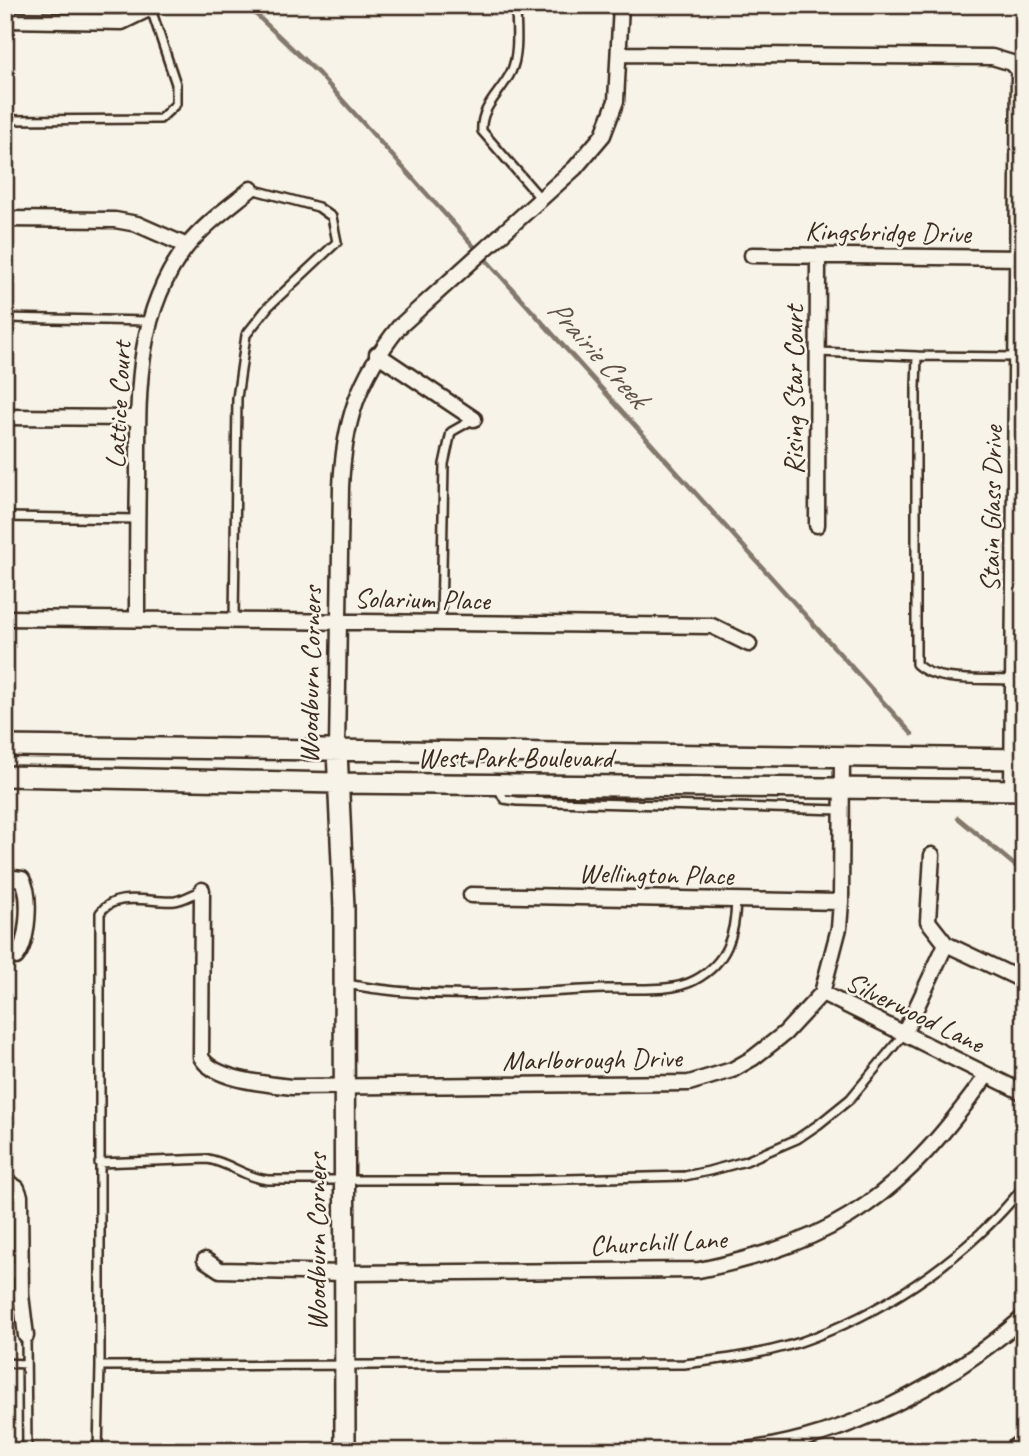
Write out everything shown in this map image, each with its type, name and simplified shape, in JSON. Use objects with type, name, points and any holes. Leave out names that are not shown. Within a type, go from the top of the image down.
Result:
[{"type":"main road","name":"West Park Boulevard","points":[[5,746],[1018,759]]},
{"type":"main road","name":"Woodburn Corners","points":[[337,750],[336,783],[344,908],[345,1451]]},
{"type":"main road","name":"West Park Boulevard","points":[[5,776],[336,783],[1018,790]]},
{"type":"street","name":"Woodburn Corners","points":[[337,750],[342,456],[355,400],[377,354],[398,327],[575,168],[603,135],[616,101],[621,5]]},
{"type":"street","points":[[5,20],[122,22],[151,8]]},
{"type":"street","name":"Stain Glass Drive","points":[[620,54],[992,57],[1012,63],[1018,71],[1021,258],[1017,357],[1013,680],[1018,790]]},
{"type":"street","name":"Lattice Court","points":[[137,619],[138,418],[140,371],[149,321],[165,282],[187,246],[251,189]]},
{"type":"street","points":[[5,219],[115,220],[148,228],[187,246]]},
{"type":"street","name":"Kingsbridge Drive","points":[[752,255],[1021,258]]},
{"type":"street","name":"Rising Star Court","points":[[817,524],[818,256]]},
{"type":"street","points":[[377,354],[474,419]]},
{"type":"street","points":[[5,417],[138,418]]},
{"type":"street","name":"Solarium Place","points":[[5,618],[712,626],[750,644]]},
{"type":"street","name":"Marlborough Drive","points":[[202,890],[200,1042],[205,1065],[259,1083],[344,1087],[689,1083],[732,1070],[753,1058],[785,1034],[822,993],[839,928],[842,755]]},
{"type":"street","points":[[932,855],[928,921],[946,944],[1024,981]]},
{"type":"street","points":[[5,877],[22,878],[28,890],[24,948],[16,957],[5,957]]},
{"type":"street","name":"Wellington Place","points":[[471,895],[841,902]]},
{"type":"street","points":[[904,1034],[946,944]]},
{"type":"street","name":"Silverwood Lane","points":[[822,993],[1024,1093]]},
{"type":"street","name":"Churchill Lane","points":[[205,1260],[220,1270],[344,1273],[699,1270],[771,1253],[823,1231],[895,1184],[958,1116],[987,1075]]},
{"type":"street","points":[[5,1181],[11,1182],[20,1196],[21,1270],[26,1336]]},
{"type":"street","points":[[5,1270],[21,1270]]},
{"type":"street","points":[[740,1451],[794,1441],[861,1419],[913,1395],[978,1355],[1024,1317]]},
{"type":"lane","points":[[516,5],[516,49],[512,71],[484,111],[482,131],[541,199]]},
{"type":"lane","points":[[5,120],[160,119],[176,104],[176,84],[151,8]]},
{"type":"lane","points":[[234,621],[238,386],[246,335],[277,298],[337,242],[332,217],[318,207],[251,189]]},
{"type":"lane","points":[[5,318],[149,321]]},
{"type":"lane","points":[[818,352],[1017,357]]},
{"type":"lane","points":[[917,356],[913,652],[916,664],[925,672],[938,675],[1013,680]]},
{"type":"lane","points":[[441,624],[443,464],[451,432],[474,419]]},
{"type":"lane","points":[[5,517],[138,519]]},
{"type":"lane","points":[[496,784],[504,799],[517,801],[841,810]]},
{"type":"lane","points":[[98,1451],[100,913],[104,905],[115,900],[177,901],[202,890]]},
{"type":"lane","points":[[344,984],[398,994],[495,996],[649,989],[694,981],[724,956],[735,928],[736,900]]},
{"type":"lane","points":[[99,1163],[208,1159],[222,1161],[254,1179],[528,1180],[685,1176],[746,1161],[797,1139],[850,1099],[904,1034]]},
{"type":"lane","points":[[100,1366],[684,1363],[744,1356],[813,1338],[877,1309],[933,1271],[976,1235],[1024,1186]]},
{"type":"lane","points":[[26,1336],[27,1451]]},
{"type":"lane","points":[[5,1363],[26,1363]]},
{"type":"lane","points":[[1003,1451],[1024,1436]]},
{"type":"waterway","name":"Prairie Creek","points":[[246,5],[319,74],[912,734]]},
{"type":"waterway","name":"Prairie Creek","points":[[958,818],[1024,873]]}]
